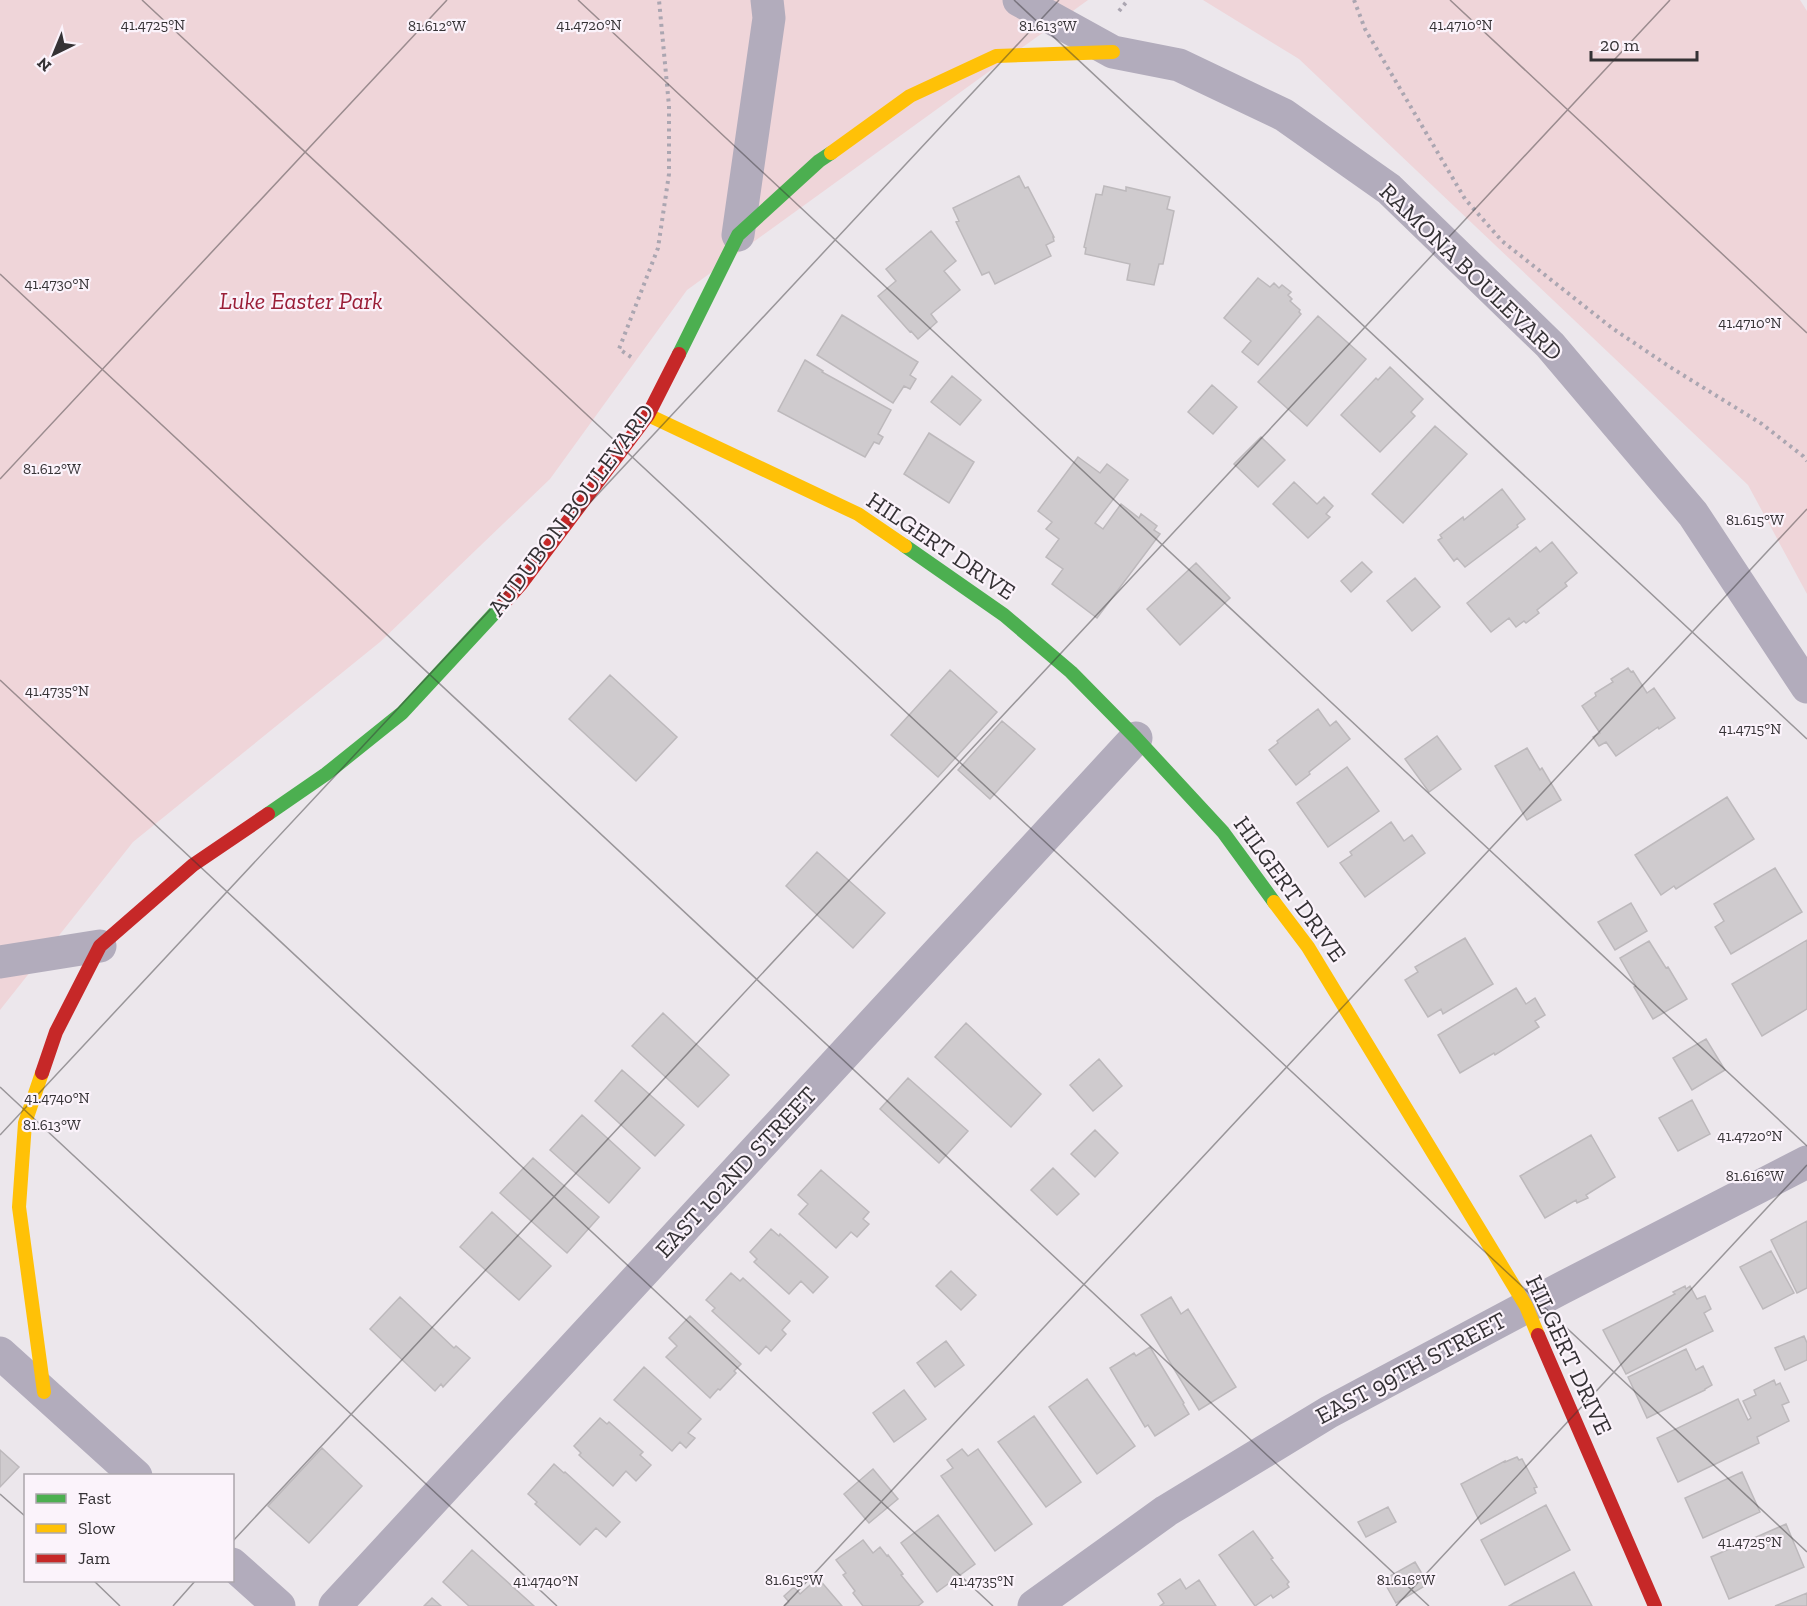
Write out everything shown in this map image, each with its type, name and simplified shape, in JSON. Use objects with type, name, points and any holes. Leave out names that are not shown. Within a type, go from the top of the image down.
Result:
[{"type":"street","name":"AUDUBON BOULEVARD","points":[[44,1392],[19,1207],[25,1123],[56,1032],[100,946],[193,865],[326,774],[402,713],[521,584],[648,415],[738,235],[769,18],[767,0]]},
{"type":"street","name":"RAMONA BOULEVARD","points":[[1019,0],[1113,52],[1179,65],[1284,115],[1389,189],[1550,345],[1693,514],[1807,687]]},
{"type":"street","name":"AUDUBON BOULEVARD","points":[[738,235],[819,161],[910,96],[996,56],[1113,52]]},
{"type":"street","name":"HILGERT DRIVE","points":[[648,415],[858,514],[1004,615],[1071,672],[1223,832],[1308,947],[1526,1306],[1655,1606]]},
{"type":"street","name":"EAST 102ND STREET","points":[[335,1606],[1136,738]]},
{"type":"street","points":[[0,962],[100,946]]},
{"type":"street","name":"EAST 99TH STREET","points":[[1034,1606],[1166,1511],[1329,1412],[1526,1306],[1807,1162]]},
{"type":"street","points":[[0,1353],[134,1474]]},
{"type":"street","points":[[234,1565],[279,1606]]},
{"type":"path","points":[[631,357],[619,350],[657,248],[669,174],[669,106],[659,0]]},
{"type":"path","points":[[1119,11],[1128,0]]},
{"type":"path","points":[[1354,0],[1365,29],[1465,199],[1502,241],[1612,328],[1761,424],[1807,461]]},
{"type":"green space","name":"Luke Easter Park","points":[[0,0],[1088,0],[687,290],[550,479],[380,642],[133,842],[0,1010]]},
{"type":"green space","points":[[1203,0],[1800,0],[1807,11],[1807,594],[1748,485],[1299,59]]},
{"type":"building","points":[[1019,176],[1025,188],[1028,187],[1054,237],[1054,241],[1046,245],[1051,256],[995,284],[989,272],[982,275],[956,222],[959,221],[953,208]]},
{"type":"building","points":[[1104,186],[1126,191],[1126,187],[1170,197],[1167,209],[1174,211],[1163,264],[1159,264],[1154,285],[1127,280],[1130,264],[1085,254],[1086,248],[1084,247],[1096,194],[1102,195]]},
{"type":"building","points":[[931,231],[956,261],[944,271],[960,290],[931,314],[937,322],[918,339],[878,296],[896,281],[886,269]]},
{"type":"building","points":[[1258,278],[1270,287],[1274,283],[1279,288],[1282,285],[1291,292],[1288,295],[1292,299],[1290,301],[1300,310],[1301,314],[1258,365],[1242,352],[1251,341],[1224,318]]},
{"type":"building","points":[[842,315],[918,362],[910,375],[916,379],[910,389],[904,386],[893,403],[817,355]]},
{"type":"building","points":[[1318,316],[1366,359],[1307,426],[1258,382]]},
{"type":"building","points":[[805,360],[822,372],[891,410],[878,434],[883,437],[879,444],[874,442],[865,457],[778,411]]},
{"type":"building","points":[[1390,367],[1423,399],[1411,412],[1415,416],[1380,452],[1341,415],[1376,378],[1378,380]]},
{"type":"building","points":[[952,376],[981,400],[960,425],[931,402]]},
{"type":"building","points":[[1212,385],[1237,407],[1213,434],[1188,412]]},
{"type":"building","points":[[1435,426],[1467,454],[1403,523],[1372,494]]},
{"type":"building","points":[[929,433],[974,462],[949,503],[904,474]]},
{"type":"building","points":[[1261,437],[1285,460],[1258,487],[1234,464]]},
{"type":"building","points":[[1078,457],[1100,473],[1107,464],[1128,480],[1095,523],[1103,529],[1121,504],[1139,518],[1141,514],[1157,526],[1154,530],[1160,534],[1097,618],[1052,584],[1063,569],[1046,557],[1059,539],[1046,529],[1052,522],[1038,511]]},
{"type":"building","points":[[1294,482],[1317,504],[1324,497],[1333,506],[1326,514],[1330,517],[1308,538],[1273,504]]},
{"type":"building","points":[[1502,489],[1525,519],[1517,525],[1518,527],[1465,567],[1457,558],[1454,561],[1438,540],[1442,538],[1440,535],[1463,517],[1464,520]]},
{"type":"building","points":[[1552,542],[1577,573],[1565,583],[1567,586],[1537,610],[1539,613],[1526,623],[1524,621],[1516,627],[1509,618],[1491,632],[1467,603],[1536,547],[1540,552]]},
{"type":"building","points":[[1362,562],[1372,572],[1351,592],[1341,581]]},
{"type":"building","points":[[1196,563],[1230,598],[1180,645],[1147,609]]},
{"type":"building","points":[[1415,578],[1440,607],[1412,631],[1387,601]]},
{"type":"building","points":[[1628,668],[1631,672],[1633,671],[1647,693],[1654,688],[1675,718],[1616,756],[1606,742],[1599,746],[1593,737],[1600,733],[1582,706],[1596,696],[1595,693],[1613,682],[1611,679]]},
{"type":"building","points":[[950,670],[997,712],[938,777],[891,735]]},
{"type":"building","points":[[610,675],[677,737],[636,781],[569,719]]},
{"type":"building","points":[[1318,709],[1330,726],[1336,721],[1350,739],[1296,785],[1269,750]]},
{"type":"building","points":[[1002,721],[1035,749],[990,799],[958,770]]},
{"type":"building","points":[[1437,736],[1461,769],[1429,792],[1405,759]]},
{"type":"building","points":[[1527,748],[1561,800],[1527,820],[1495,766]]},
{"type":"building","points":[[1347,767],[1379,811],[1328,847],[1297,803]]},
{"type":"building","points":[[1727,797],[1754,839],[1676,889],[1674,886],[1661,895],[1635,855]]},
{"type":"building","points":[[1391,822],[1404,841],[1412,835],[1425,853],[1365,897],[1340,863],[1352,855],[1350,852]]},
{"type":"building","points":[[817,852],[885,913],[853,948],[786,886]]},
{"type":"building","points":[[1775,868],[1802,912],[1731,954],[1715,927],[1724,921],[1714,904]]},
{"type":"building","points":[[1631,903],[1647,931],[1615,950],[1598,922]]},
{"type":"building","points":[[1465,938],[1493,984],[1443,1014],[1441,1009],[1428,1017],[1405,980],[1418,972],[1415,967]]},
{"type":"building","points":[[1807,940],[1807,1009],[1762,1036],[1732,984]]},
{"type":"building","points":[[1649,941],[1687,999],[1653,1019],[1620,958]]},
{"type":"building","points":[[1516,988],[1526,1004],[1535,998],[1545,1015],[1535,1021],[1539,1027],[1495,1055],[1494,1053],[1460,1073],[1438,1035]]},
{"type":"building","points":[[663,1013],[729,1075],[698,1107],[632,1046]]},
{"type":"building","points":[[966,1023],[1041,1094],[1011,1127],[935,1057]]},
{"type":"building","points":[[1706,1039],[1725,1070],[1692,1090],[1673,1058]]},
{"type":"building","points":[[1099,1059],[1122,1086],[1093,1111],[1070,1085]]},
{"type":"building","points":[[622,1070],[684,1125],[655,1156],[595,1101]]},
{"type":"building","points":[[908,1078],[968,1131],[939,1163],[880,1109]]},
{"type":"building","points":[[1692,1100],[1710,1134],[1678,1151],[1659,1118]]},
{"type":"building","points":[[582,1115],[640,1168],[609,1203],[550,1150]]},
{"type":"building","points":[[1095,1130],[1118,1153],[1095,1177],[1071,1154]]},
{"type":"building","points":[[1591,1135],[1615,1177],[1586,1195],[1588,1198],[1577,1203],[1576,1200],[1545,1218],[1520,1176]]},
{"type":"building","points":[[533,1158],[599,1217],[567,1253],[500,1193]]},
{"type":"building","points":[[1053,1168],[1079,1194],[1057,1215],[1031,1190]]},
{"type":"building","points":[[821,1170],[869,1212],[863,1219],[869,1224],[857,1237],[851,1232],[836,1248],[799,1214],[808,1204],[798,1195]]},
{"type":"building","points":[[492,1212],[551,1266],[519,1300],[460,1247]]},
{"type":"building","points":[[1807,1221],[1807,1288],[1797,1293],[1771,1240]]},
{"type":"building","points":[[771,1229],[779,1236],[780,1234],[828,1277],[813,1293],[801,1281],[789,1294],[754,1262],[757,1259],[750,1252]]},
{"type":"building","points":[[1771,1251],[1794,1293],[1763,1309],[1740,1267]]},
{"type":"building","points":[[951,1271],[976,1295],[961,1310],[936,1286]]},
{"type":"building","points":[[731,1273],[740,1281],[743,1278],[790,1321],[782,1330],[786,1334],[771,1351],[766,1346],[759,1354],[712,1311],[715,1308],[706,1300]]},
{"type":"building","points":[[1685,1286],[1686,1289],[1690,1286],[1697,1299],[1705,1296],[1711,1309],[1704,1313],[1713,1331],[1626,1374],[1603,1330],[1675,1294],[1673,1292]]},
{"type":"building","points":[[400,1297],[454,1348],[456,1346],[470,1358],[443,1387],[441,1384],[435,1391],[370,1329]]},
{"type":"building","points":[[1171,1297],[1181,1314],[1188,1309],[1236,1387],[1199,1410],[1141,1315]]},
{"type":"building","points":[[690,1316],[741,1364],[734,1371],[736,1373],[710,1398],[666,1357],[677,1346],[669,1338]]},
{"type":"building","points":[[1804,1336],[1807,1343],[1807,1360],[1785,1370],[1775,1348]]},
{"type":"building","points":[[946,1341],[964,1365],[935,1387],[917,1363]]},
{"type":"building","points":[[1150,1347],[1189,1414],[1155,1436],[1148,1425],[1145,1427],[1110,1368],[1134,1353],[1136,1356]]},
{"type":"building","points":[[1686,1349],[1696,1370],[1703,1366],[1712,1385],[1647,1418],[1628,1377]]},
{"type":"building","points":[[644,1367],[701,1419],[688,1433],[695,1438],[686,1448],[680,1442],[672,1451],[614,1400]]},
{"type":"building","points":[[1087,1379],[1135,1446],[1097,1474],[1049,1407]]},
{"type":"building","points":[[1774,1380],[1776,1385],[1780,1383],[1789,1402],[1782,1405],[1789,1421],[1757,1437],[1759,1443],[1678,1482],[1657,1438],[1738,1399],[1748,1420],[1751,1418],[1743,1401],[1756,1395],[1754,1390]]},
{"type":"building","points":[[904,1390],[926,1419],[894,1442],[873,1413]]},
{"type":"building","points":[[1034,1416],[1081,1482],[1046,1507],[998,1442]]},
{"type":"building","points":[[600,1418],[607,1424],[609,1422],[643,1452],[640,1455],[651,1465],[636,1481],[626,1471],[613,1486],[579,1455],[581,1453],[574,1446]]},
{"type":"building","points":[[322,1448],[362,1486],[309,1543],[268,1506]]},
{"type":"building","points":[[962,1449],[968,1456],[978,1449],[1032,1524],[995,1551],[941,1476],[953,1468],[947,1460]]},
{"type":"building","points":[[0,1450],[19,1467],[0,1487]]},
{"type":"building","points":[[1517,1457],[1519,1460],[1522,1459],[1537,1487],[1534,1488],[1536,1493],[1481,1524],[1461,1484]]},
{"type":"building","points":[[554,1464],[620,1522],[606,1537],[596,1528],[580,1545],[535,1504],[537,1502],[528,1494]]},
{"type":"building","points":[[873,1469],[898,1499],[869,1523],[844,1494]]},
{"type":"building","points":[[1742,1472],[1760,1512],[1703,1538],[1685,1498]]},
{"type":"building","points":[[1546,1505],[1570,1550],[1505,1585],[1481,1540]]},
{"type":"building","points":[[1388,1507],[1396,1522],[1366,1537],[1358,1522]]},
{"type":"building","points":[[938,1515],[975,1564],[937,1592],[901,1543]]},
{"type":"building","points":[[1786,1524],[1804,1567],[1729,1599],[1711,1557]]},
{"type":"building","points":[[1253,1531],[1289,1582],[1287,1584],[1289,1587],[1255,1606],[1219,1555]]},
{"type":"building","points":[[863,1540],[873,1553],[880,1547],[888,1555],[923,1602],[918,1606],[863,1606],[843,1575],[846,1573],[836,1560]]},
{"type":"building","points":[[472,1550],[534,1606],[469,1606],[443,1582]]},
{"type":"building","points":[[1415,1562],[1428,1584],[1396,1603],[1383,1580]]},
{"type":"building","points":[[1574,1572],[1592,1606],[1509,1606],[1514,1603]]},
{"type":"building","points":[[818,1578],[842,1606],[784,1606],[789,1602],[784,1596],[794,1587],[800,1594]]},
{"type":"building","points":[[1180,1579],[1186,1589],[1199,1580],[1216,1606],[1160,1606],[1164,1603],[1158,1594]]},
{"type":"building","points":[[1807,1593],[1807,1606],[1775,1606]]},
{"type":"building","points":[[432,1598],[441,1606],[424,1606]]},
{"type":"traffic: fast","points":[[679,354],[738,235],[819,161],[831,153]]},
{"type":"traffic: fast","points":[[905,546],[1004,615],[1071,672],[1223,832],[1274,902]]},
{"type":"traffic: fast","points":[[268,814],[326,774],[402,713],[503,604]]},
{"type":"traffic: slow","points":[[831,153],[910,96],[996,56],[1113,52]]},
{"type":"traffic: slow","points":[[648,415],[858,514],[905,546]]},
{"type":"traffic: slow","points":[[1274,902],[1308,947],[1526,1306],[1538,1335]]},
{"type":"traffic: slow","points":[[42,1073],[25,1123],[19,1207],[44,1392]]},
{"type":"traffic: jam","points":[[503,604],[521,584],[648,415],[679,354]]},
{"type":"traffic: jam","points":[[42,1073],[56,1032],[100,946],[193,865],[268,814]]},
{"type":"traffic: jam","points":[[1538,1335],[1655,1606]]}]
